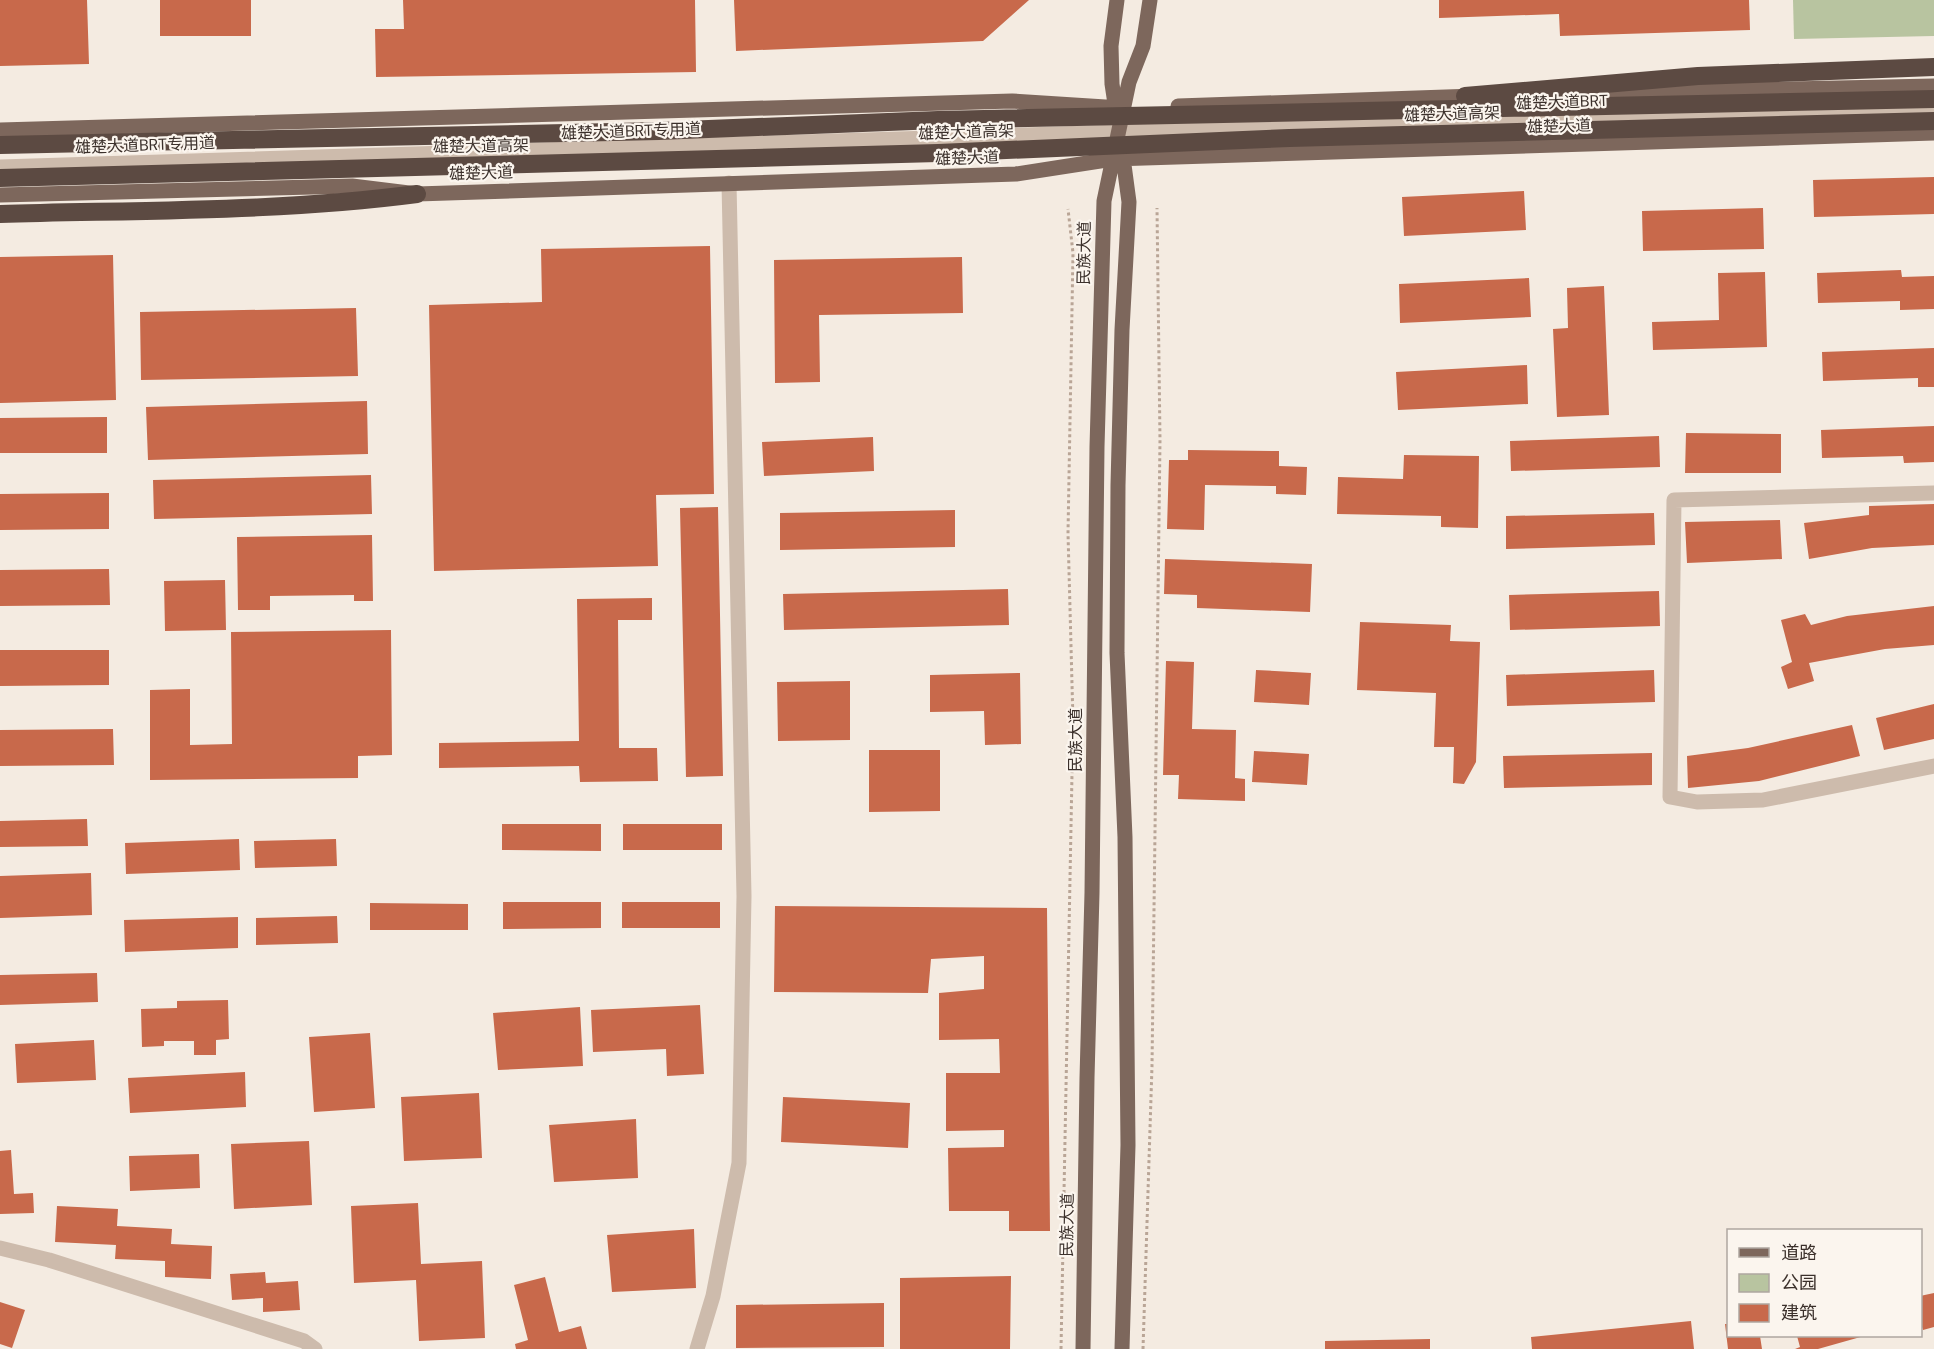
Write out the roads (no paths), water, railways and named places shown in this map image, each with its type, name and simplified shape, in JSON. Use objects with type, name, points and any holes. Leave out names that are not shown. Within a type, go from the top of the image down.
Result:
[{"type":"highway","points":[[1465,96],[1698,76],[1934,67]]},
{"type":"highway","name":"雄楚大道高架","points":[[0,146],[659,131],[938,120],[1934,99]]},
{"type":"highway","name":"雄楚大道高架","points":[[0,178],[938,153],[1289,138],[1934,121]]},
{"type":"highway","points":[[0,214],[258,207],[353,202],[417,194]]},
{"type":"main road","name":"民族大道","points":[[1083,1349],[1092,893],[1097,447],[1104,201],[1118,159],[1120,132],[1120,109],[1111,46],[1117,0]]},
{"type":"main road","name":"民族大道","points":[[1120,109],[1143,46],[1150,0]]},
{"type":"main road","name":"雄楚大道","points":[[0,130],[1012,101],[1120,109],[1465,96],[1934,86]]},
{"type":"main road","name":"雄楚大道","points":[[0,195],[352,186],[417,194],[1016,174],[1118,159],[1934,133]]},
{"type":"main road","name":"民族大道","points":[[1118,159],[1129,202],[1122,330],[1117,653],[1125,837],[1128,1145],[1122,1349]]},
{"type":"street","name":"雄楚大道BRT","points":[[1120,132],[1934,110]]},
{"type":"street","name":"雄楚大道BRT专用道","points":[[0,167],[1120,132]]},
{"type":"street","points":[[697,1349],[713,1296],[739,1163],[744,896],[729,183]]},
{"type":"street","points":[[1934,493],[1674,500],[1670,797],[1697,802],[1763,800],[1934,766]]},
{"type":"street","points":[[0,1248],[49,1260],[304,1341],[315,1349]]}]
